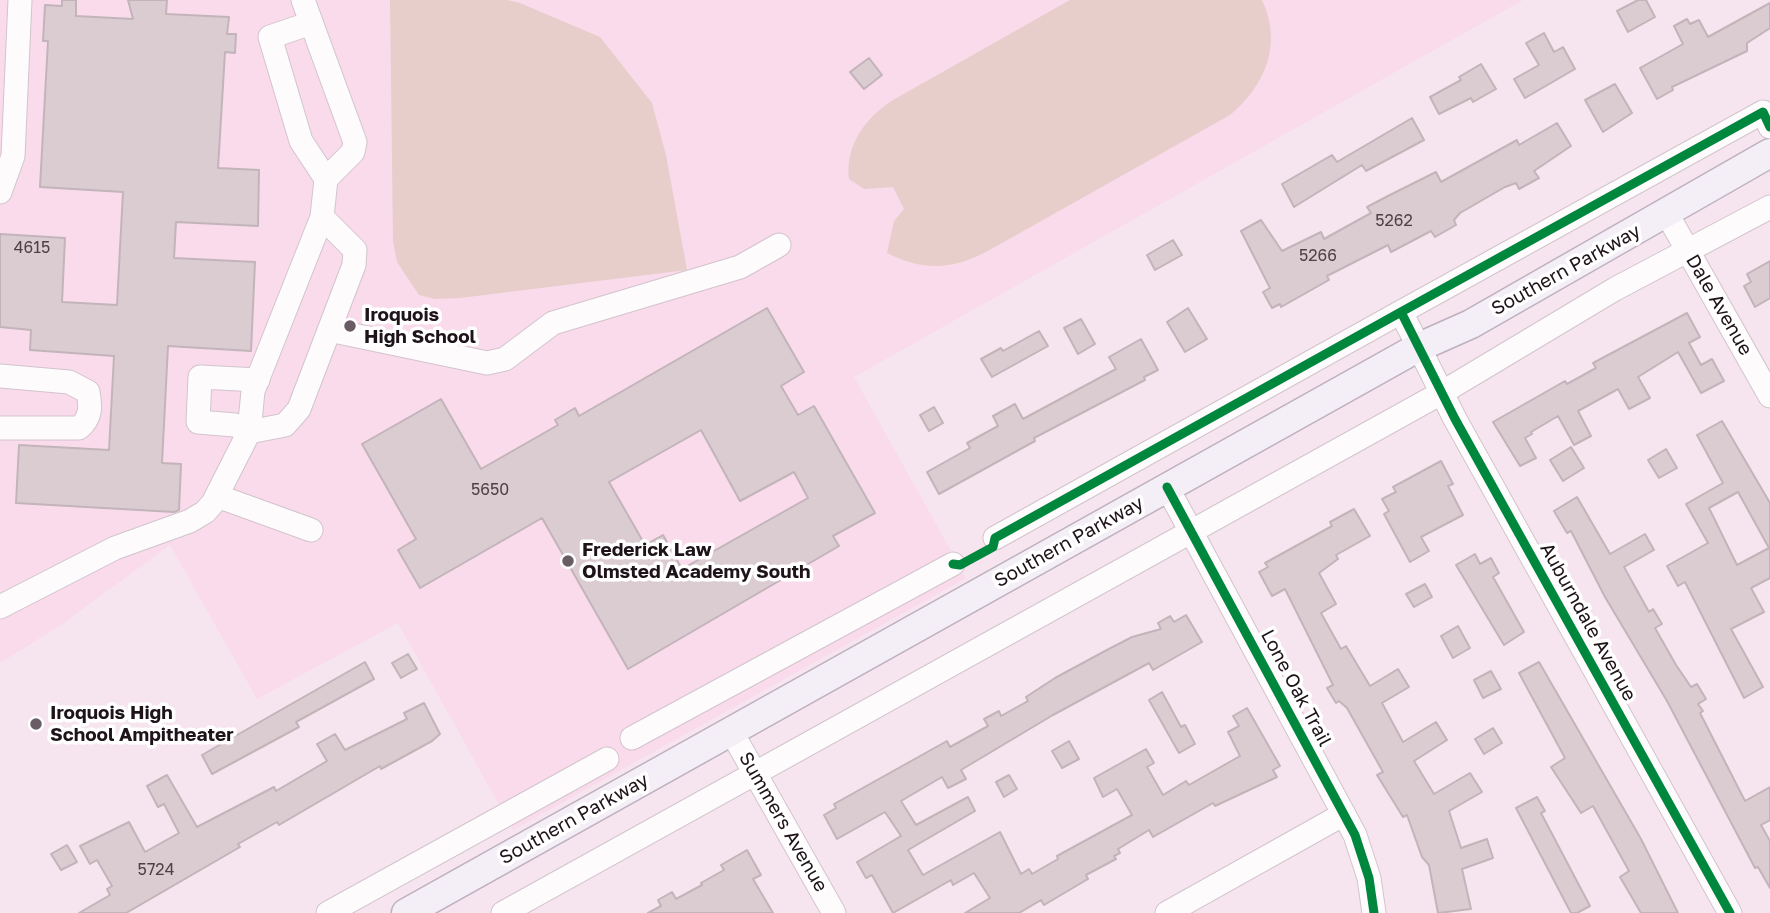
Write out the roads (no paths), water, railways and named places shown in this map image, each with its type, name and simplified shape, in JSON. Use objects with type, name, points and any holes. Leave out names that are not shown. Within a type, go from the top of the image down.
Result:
[{"type":"main road","name":"Southern Parkway","points":[[406,913],[1417,348],[1471,324],[1770,153]]},
{"type":"street","points":[[0,192],[13,156],[19,0]]},
{"type":"street","points":[[0,607],[115,548],[190,521],[205,512],[217,496],[249,432],[253,391],[322,217],[326,179],[353,152],[355,142],[303,0]]},
{"type":"street","points":[[311,23],[270,37],[301,141],[326,179]]},
{"type":"street","points":[[995,538],[1401,312],[1768,115]]},
{"type":"street","points":[[503,913],[1443,392],[1615,289],[1770,207]]},
{"type":"street","name":"Dale Avenue","points":[[1667,214],[1770,396]]},
{"type":"street","points":[[258,380],[200,377],[198,422],[235,425],[249,432],[285,425],[299,409],[354,265],[355,250],[322,217]]},
{"type":"street","points":[[329,330],[487,363],[505,359],[553,323],[740,267],[779,245]]},
{"type":"street","name":"Auburndale Avenue","points":[[1401,312],[1417,348],[1730,913]]},
{"type":"street","points":[[0,376],[69,382],[88,392],[90,403],[86,422],[79,428],[0,428]]},
{"type":"street","name":"Lone Oak Trail","points":[[1167,487],[1344,814],[1363,856],[1374,913]]},
{"type":"street","points":[[217,496],[311,530]]},
{"type":"street","points":[[632,738],[953,564]]},
{"type":"street","name":"Summers Avenue","points":[[731,731],[834,913]]},
{"type":"street","points":[[328,913],[607,759]]},
{"type":"street","points":[[561,782],[581,815]]},
{"type":"street","points":[[1167,913],[1344,814]]},
{"type":"place","name":"Iroquois High School","points":[[350,326]]},
{"type":"place","name":"Frederick Law Olmsted Academy South","points":[[568,561]]},
{"type":"place","name":"Iroquois High School Ampitheater","points":[[36,724]]}]
